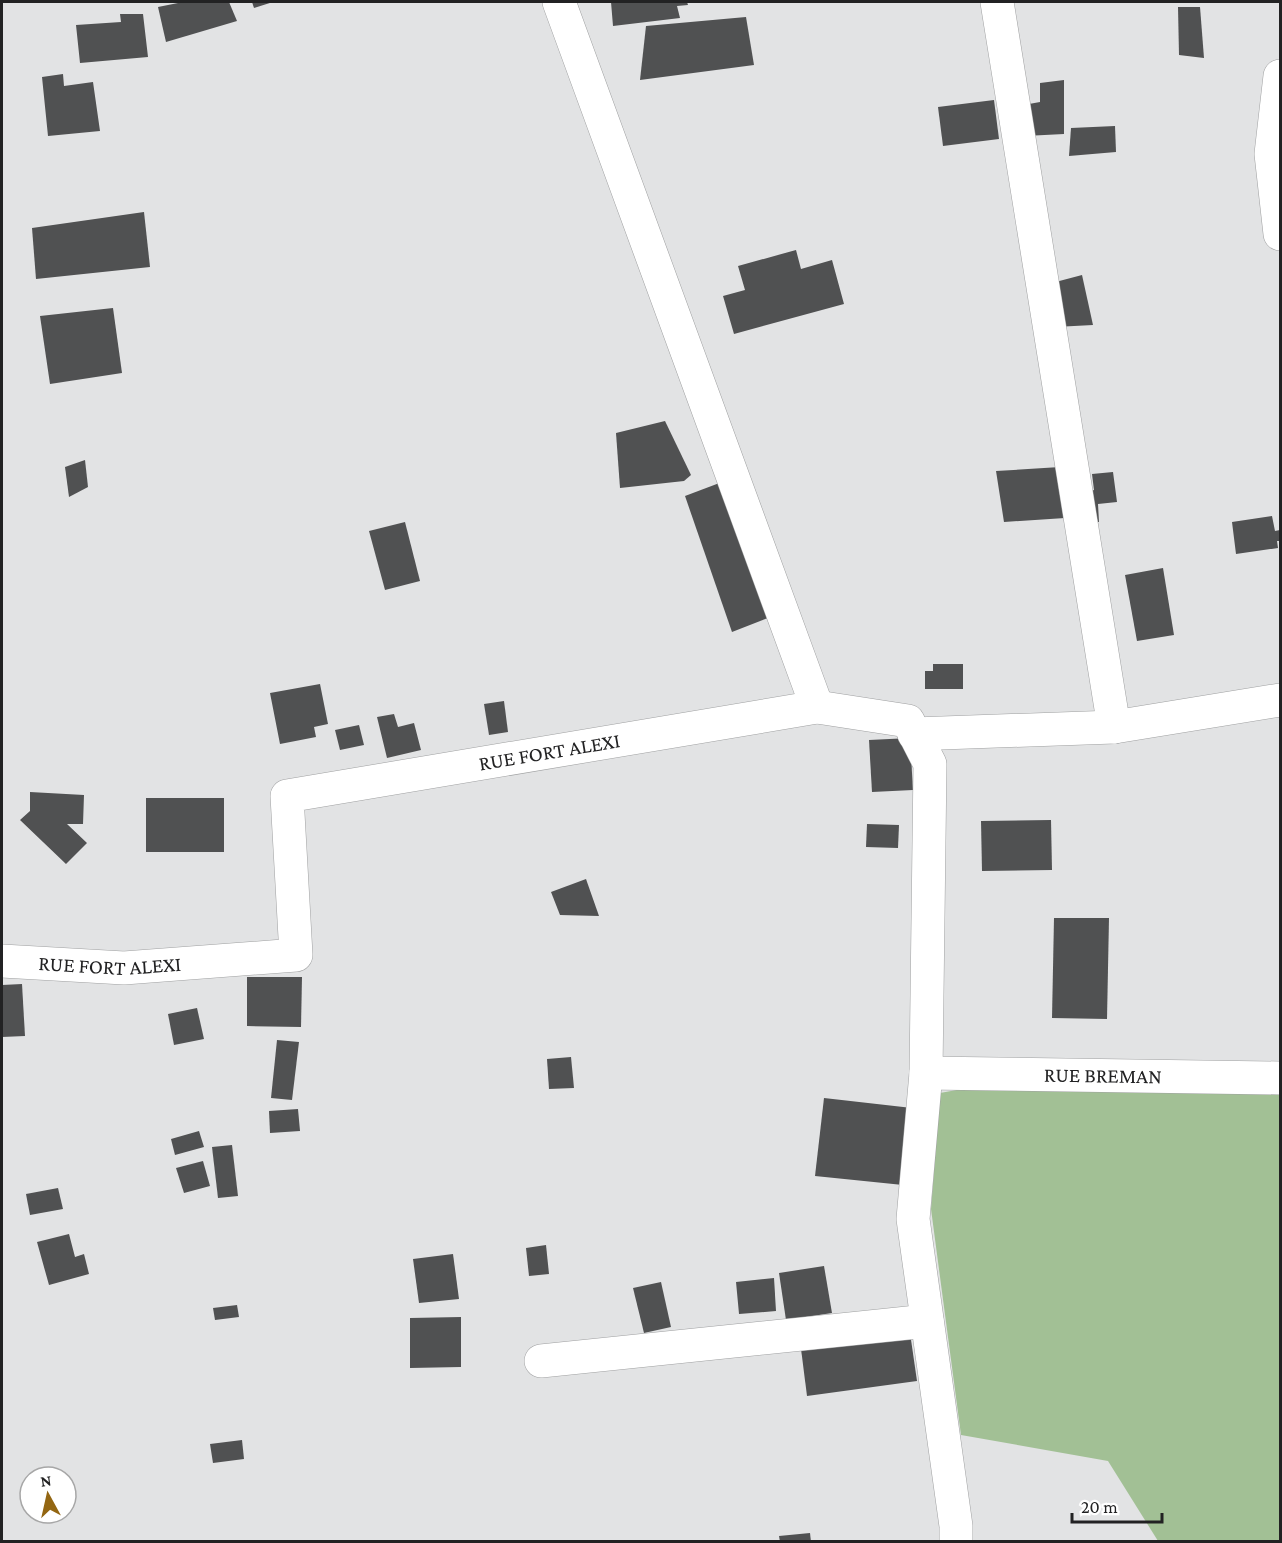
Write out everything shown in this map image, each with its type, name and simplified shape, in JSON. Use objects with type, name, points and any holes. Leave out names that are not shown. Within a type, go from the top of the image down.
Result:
[{"type":"street","points":[[560,2],[818,707]]},
{"type":"street","points":[[997,2],[1114,728]]},
{"type":"street","points":[[1281,75],[1276,154],[1281,234]]},
{"type":"street","points":[[914,734],[1114,728],[1281,700]]},
{"type":"street","name":"RUE FORT ALEXI","points":[[2,961],[124,968],[296,956],[287,796],[818,707],[908,721],[930,764],[926,1073],[913,1219],[956,1526],[956,1542]]},
{"type":"street","name":"RUE BREMAN","points":[[926,1073],[1281,1078]]},
{"type":"street","points":[[541,1361],[927,1322]]},
{"type":"green space","points":[[1001,1082],[1280,1089],[1280,1541],[1158,1541],[1108,1461],[961,1435],[931,1209],[940,1093]]},
{"type":"building","points":[[183,2],[229,2],[237,21],[166,42],[158,7]]},
{"type":"building","points":[[252,2],[273,2],[254,8]]},
{"type":"building","points":[[611,2],[687,2],[688,5],[677,6],[680,18],[613,26]]},
{"type":"building","points":[[1178,7],[1200,7],[1204,58],[1179,55]]},
{"type":"building","points":[[120,14],[143,14],[148,57],[80,63],[76,25],[121,22]]},
{"type":"building","points":[[746,17],[754,65],[640,80],[646,26]]},
{"type":"building","points":[[63,74],[64,86],[93,82],[100,131],[48,136],[42,77]]},
{"type":"building","points":[[1064,80],[1064,134],[1025,136],[1029,104],[1040,102],[1040,83]]},
{"type":"building","points":[[994,100],[999,139],[943,146],[938,107]]},
{"type":"building","points":[[1115,126],[1116,152],[1069,156],[1071,128]]},
{"type":"building","points":[[144,212],[150,267],[36,279],[32,228]]},
{"type":"building","points":[[796,250],[801,269],[832,260],[844,304],[734,334],[723,296],[745,290],[738,266]]},
{"type":"building","points":[[1082,275],[1093,325],[1055,327],[1048,284]]},
{"type":"building","points":[[113,308],[122,373],[50,384],[40,316]]},
{"type":"building","points":[[665,421],[691,475],[684,481],[620,488],[616,433]]},
{"type":"building","points":[[85,460],[88,487],[69,497],[65,467]]},
{"type":"building","points":[[1060,467],[1065,518],[1004,522],[996,471]]},
{"type":"building","points":[[1113,472],[1117,502],[1098,504],[1099,522],[1082,522],[1080,495],[1094,490],[1092,474]]},
{"type":"building","points":[[730,479],[778,614],[732,632],[685,496]]},
{"type":"building","points":[[1272,516],[1275,531],[1280,530],[1278,548],[1236,554],[1232,522]]},
{"type":"building","points":[[405,522],[420,581],[385,590],[369,531]]},
{"type":"building","points":[[1163,568],[1174,635],[1137,641],[1125,575]]},
{"type":"building","points":[[933,664],[963,664],[963,689],[925,689],[925,671],[933,671]]},
{"type":"building","points":[[320,684],[328,724],[314,727],[316,737],[280,744],[270,693]]},
{"type":"building","points":[[504,701],[508,732],[489,735],[484,704]]},
{"type":"building","points":[[394,714],[398,727],[414,723],[421,750],[387,758],[377,717]]},
{"type":"building","points":[[359,725],[364,745],[340,750],[335,730]]},
{"type":"building","points":[[910,738],[913,790],[872,792],[869,740]]},
{"type":"building","points":[[30,792],[84,795],[83,824],[67,824],[87,843],[66,864],[20,820],[30,811]]},
{"type":"building","points":[[146,798],[224,798],[224,852],[146,852]]},
{"type":"building","points":[[1051,820],[1052,870],[982,871],[981,821]]},
{"type":"building","points":[[867,824],[899,825],[898,848],[866,847]]},
{"type":"building","points":[[586,879],[599,916],[560,915],[551,892]]},
{"type":"building","points":[[1054,918],[1109,918],[1107,1019],[1052,1018]]},
{"type":"building","points":[[247,977],[302,977],[301,1027],[247,1026]]},
{"type":"building","points":[[22,984],[25,1036],[2,1037],[2,985]]},
{"type":"building","points":[[197,1008],[204,1039],[174,1045],[168,1014]]},
{"type":"building","points":[[277,1040],[299,1042],[292,1100],[271,1098]]},
{"type":"building","points":[[571,1057],[574,1088],[549,1089],[547,1059]]},
{"type":"building","points":[[824,1098],[912,1108],[903,1185],[815,1176]]},
{"type":"building","points":[[298,1109],[300,1131],[270,1133],[269,1111]]},
{"type":"building","points":[[199,1131],[204,1147],[175,1155],[171,1139]]},
{"type":"building","points":[[232,1145],[238,1196],[218,1198],[212,1147]]},
{"type":"building","points":[[203,1161],[210,1186],[184,1193],[176,1168]]},
{"type":"building","points":[[58,1188],[63,1209],[30,1215],[26,1194]]},
{"type":"building","points":[[69,1234],[75,1257],[84,1254],[89,1274],[49,1285],[37,1242]]},
{"type":"building","points":[[546,1245],[549,1274],[529,1276],[526,1248]]},
{"type":"building","points":[[453,1254],[459,1299],[419,1303],[413,1259]]},
{"type":"building","points":[[824,1266],[832,1313],[786,1320],[779,1273]]},
{"type":"building","points":[[774,1278],[776,1311],[739,1314],[736,1282]]},
{"type":"building","points":[[661,1282],[671,1327],[644,1333],[633,1288]]},
{"type":"building","points":[[237,1305],[239,1317],[215,1320],[213,1308]]},
{"type":"building","points":[[461,1317],[461,1367],[410,1368],[410,1318]]},
{"type":"building","points":[[909,1326],[917,1381],[807,1396],[800,1341]]},
{"type":"building","points":[[242,1440],[244,1459],[213,1463],[210,1444]]},
{"type":"building","points":[[810,1533],[811,1542],[780,1542],[779,1536]]}]
